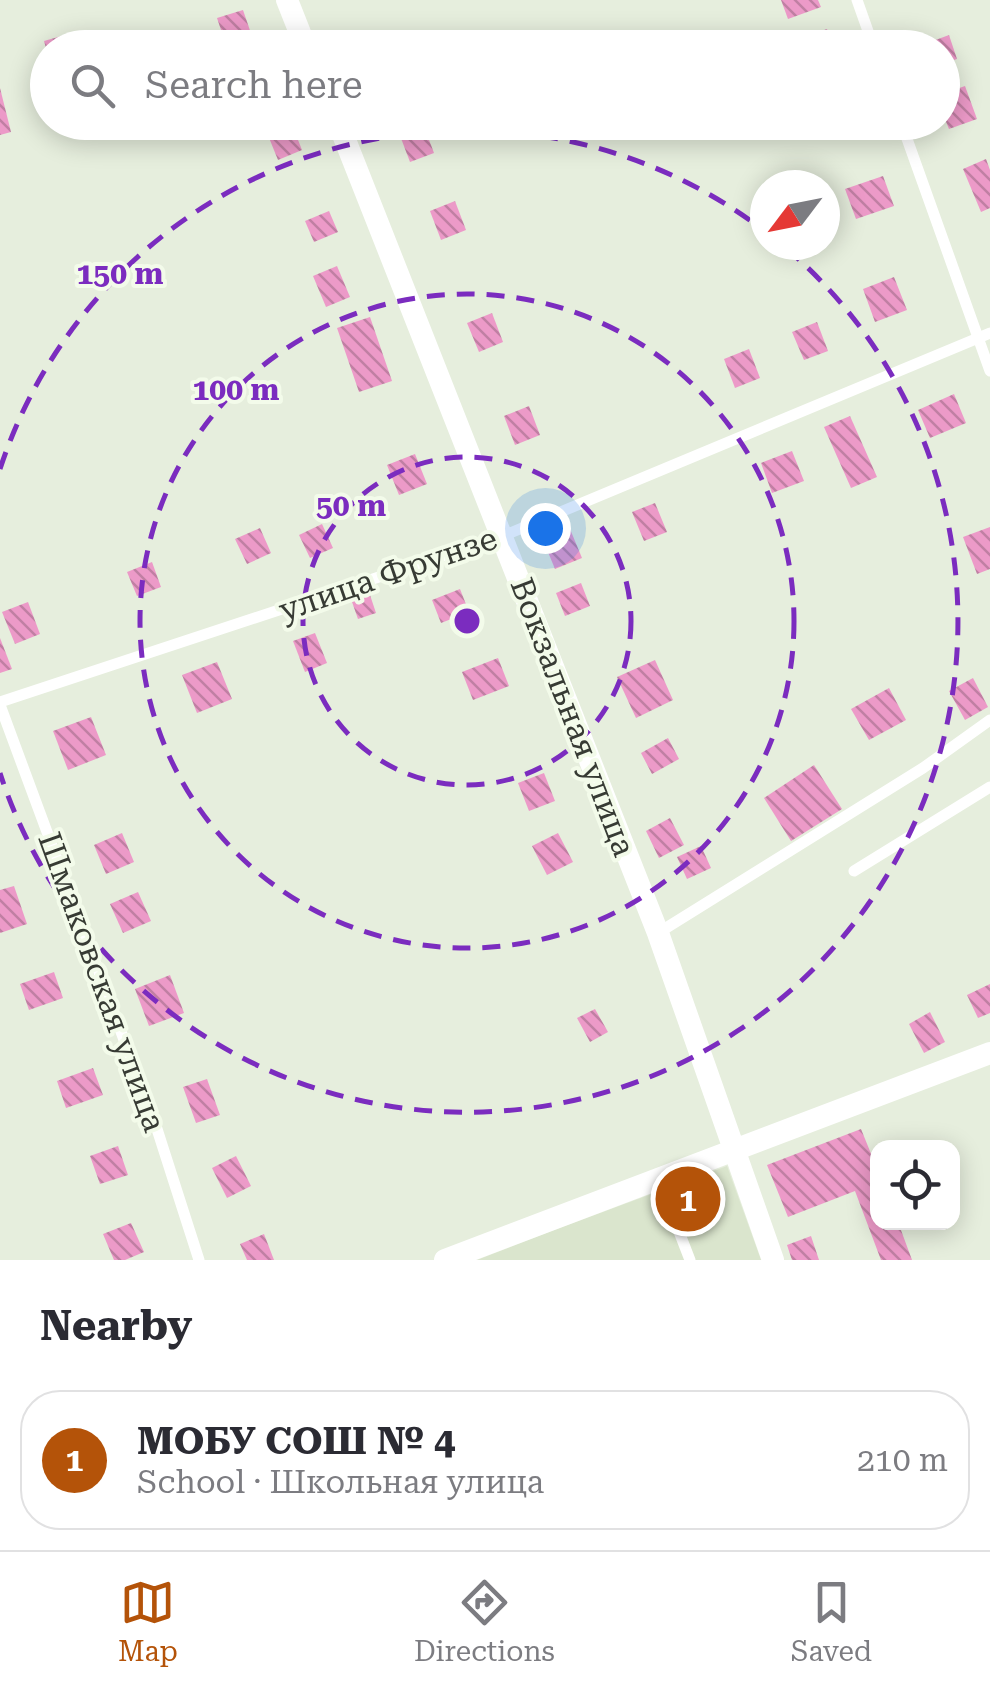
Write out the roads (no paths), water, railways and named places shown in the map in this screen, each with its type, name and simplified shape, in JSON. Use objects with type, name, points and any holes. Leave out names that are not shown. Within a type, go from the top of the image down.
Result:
[{"type":"street","points":[[286,0],[298,30]]},
{"type":"street","name":"Вокзальная улица","points":[[345,140],[658,933],[773,1260]]},
{"type":"street","points":[[446,1260],[990,1053]]},
{"type":"lane","points":[[857,0],[868,30]]},
{"type":"lane","points":[[908,140],[984,335],[990,372]]},
{"type":"lane","name":"улица Фрунзе","points":[[0,704],[502,536],[984,335]]},
{"type":"lane","name":"Шмаковская улица","points":[[0,704],[157,1129],[199,1260]]},
{"type":"lane","points":[[658,933],[922,768],[990,720]]},
{"type":"lane","points":[[854,871],[990,787]]},
{"type":"lane","points":[[659,1180],[690,1260]]},
{"type":"place","name":"МОБУ СОШ № 4","points":[[688,1199]]}]
